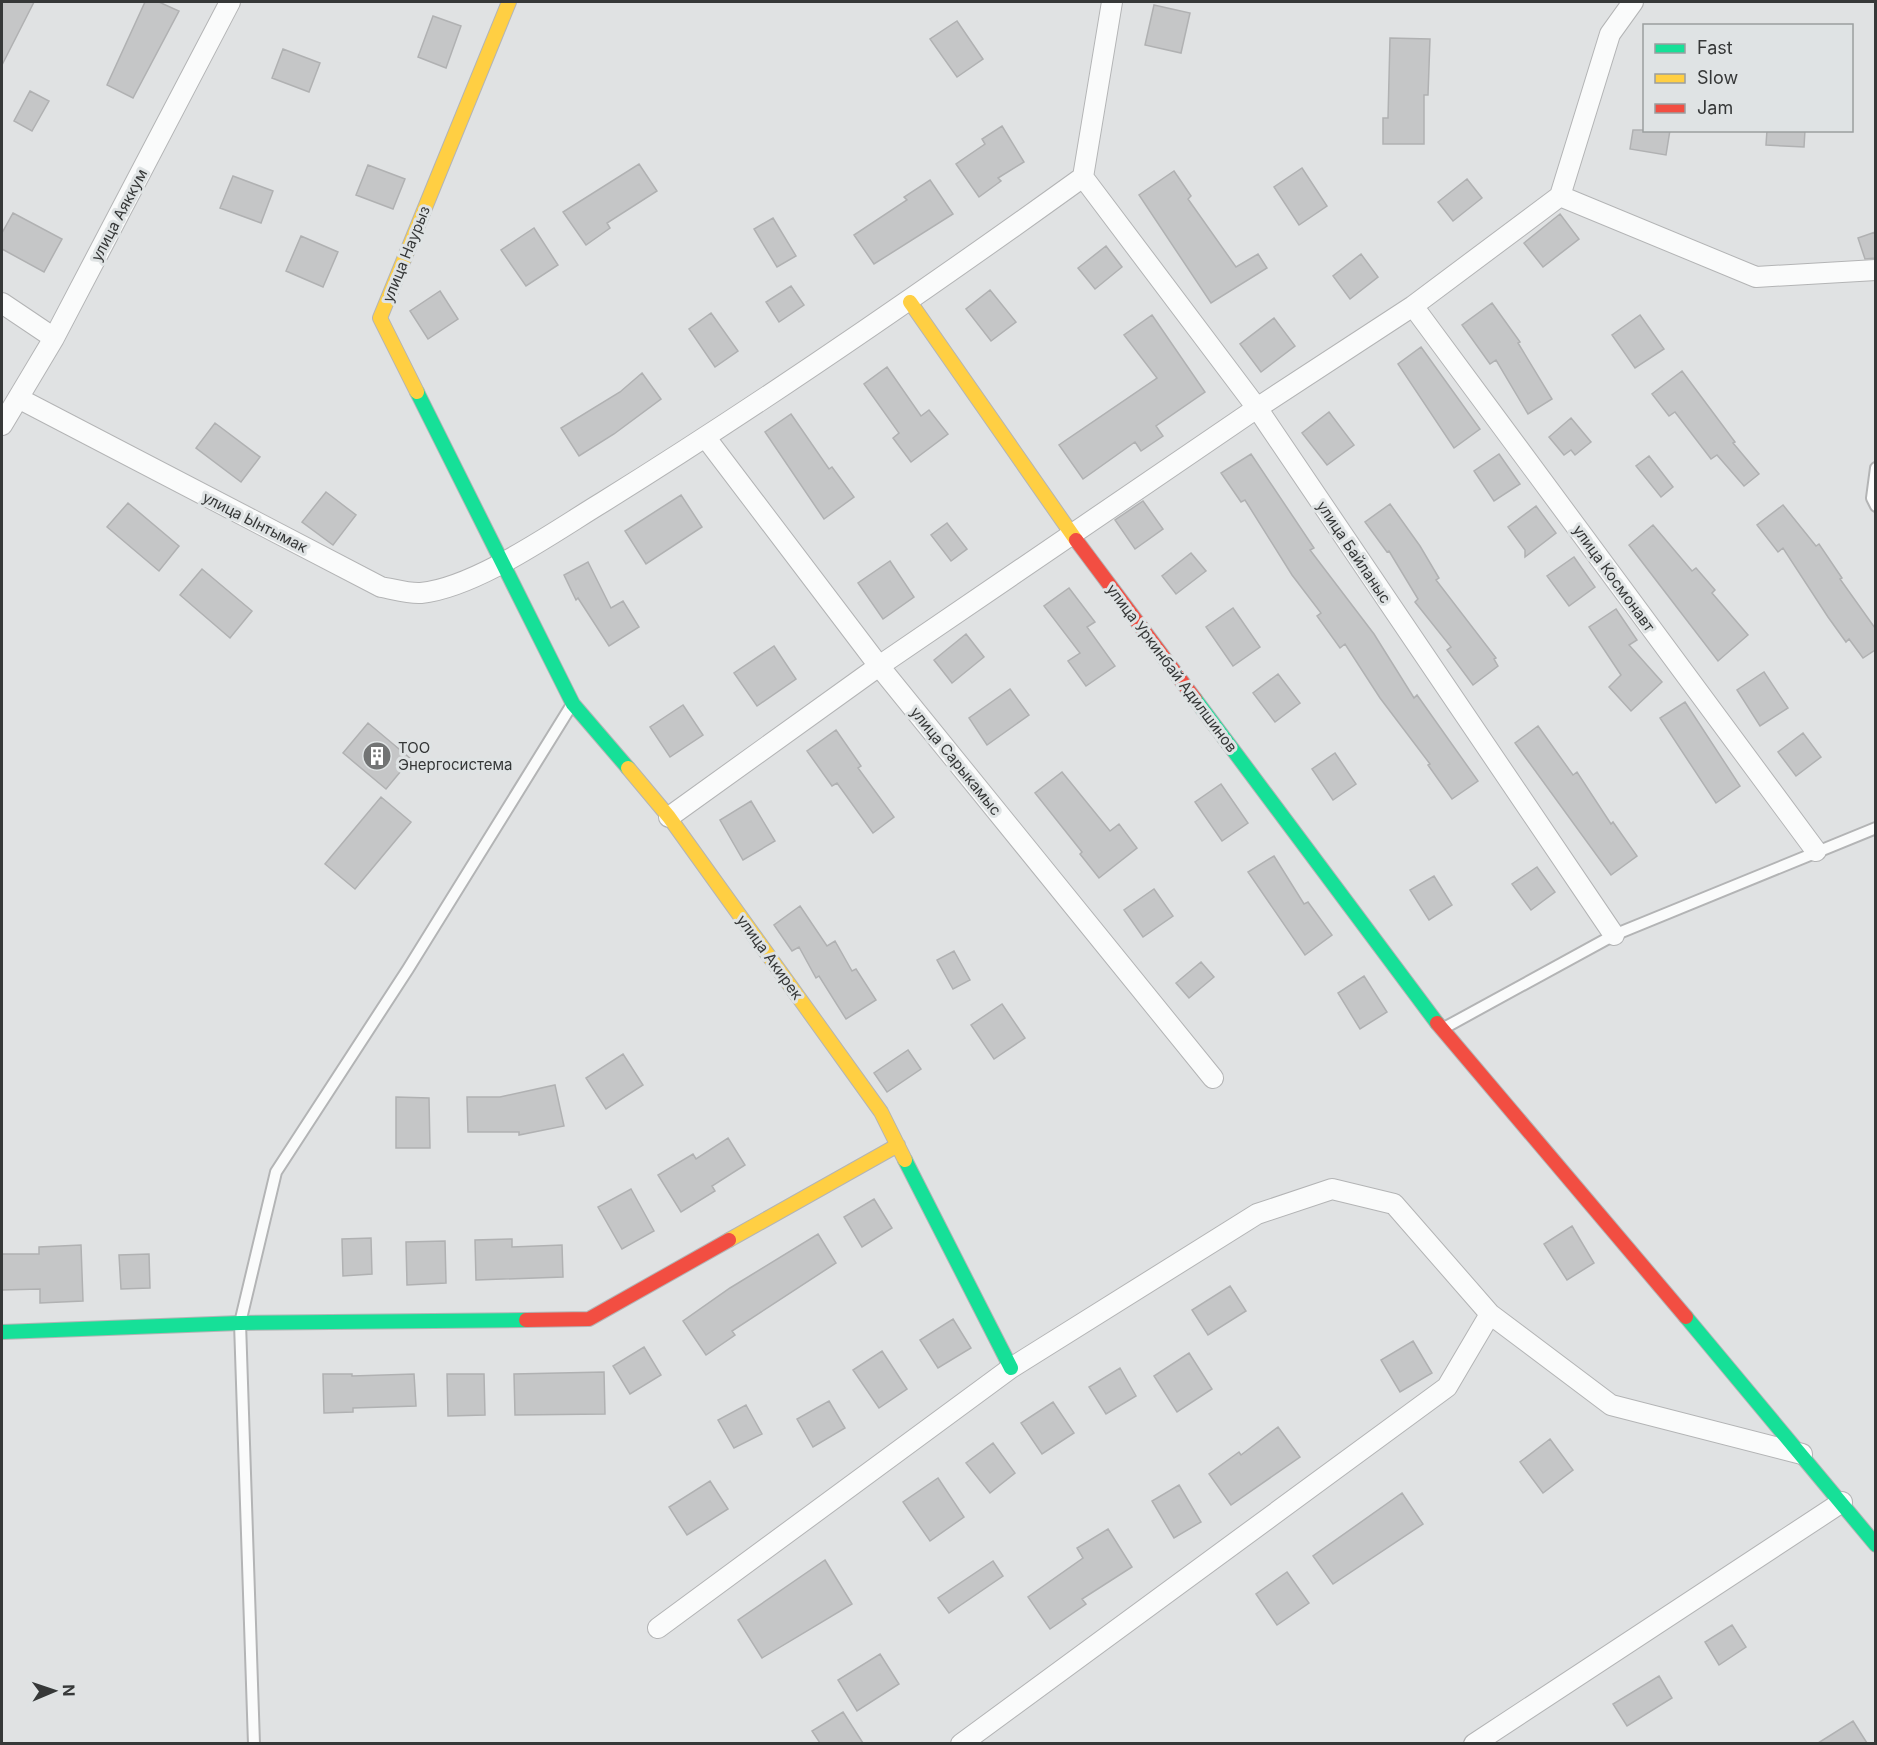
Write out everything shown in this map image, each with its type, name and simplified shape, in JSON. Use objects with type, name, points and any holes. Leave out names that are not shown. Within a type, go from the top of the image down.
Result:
[{"type":"street","name":"улица Аяккум","points":[[2,425],[54,338],[230,2]]},
{"type":"street","name":"улица Наурыз","points":[[502,564],[380,318],[509,2]]},
{"type":"street","points":[[1083,177],[1112,2]]},
{"type":"street","points":[[669,818],[879,666],[1257,408],[1413,306],[1560,196],[1610,34],[1634,2]]},
{"type":"street","name":"улица Ынтымак","points":[[18,398],[381,587],[420,593],[451,585],[502,564],[706,438],[910,302],[1083,177]]},
{"type":"street","name":"улица Байланыс","points":[[1083,177],[1257,408],[1614,935]]},
{"type":"street","points":[[1560,196],[1756,277],[1875,270]]},
{"type":"street","name":"улица Уркинбай Адилшинов","points":[[910,302],[1071,534],[1442,1029],[1802,1454],[1875,1545]]},
{"type":"street","points":[[2,303],[54,338]]},
{"type":"street","name":"улица Космонавт","points":[[1413,306],[1816,851]]},
{"type":"street","name":"улица Сарыкамыс","points":[[706,438],[879,666],[1213,1078]]},
{"type":"street","name":"улица Акирек","points":[[502,564],[573,704],[669,818],[881,1112],[1011,1368]]},
{"type":"street","points":[[2,1332],[240,1323],[589,1319],[898,1146]]},
{"type":"street","points":[[658,1628],[1011,1368],[1257,1214],[1332,1189],[1394,1204],[1490,1314],[1611,1405],[1802,1454]]},
{"type":"street","points":[[969,1741],[1447,1388],[1490,1314]]},
{"type":"street","points":[[1474,1743],[1842,1502]]},
{"type":"lane","points":[[1875,468],[1872,498],[1875,506]]},
{"type":"lane","points":[[254,1743],[240,1323],[276,1172],[408,969],[573,704]]},
{"type":"lane","points":[[1442,1029],[1614,935],[1875,828]]},
{"type":"building","points":[[2,2],[34,2],[2,65]]},
{"type":"building","points":[[145,2],[159,2],[179,11],[133,98],[107,85]]},
{"type":"building","points":[[1154,5],[1190,13],[1181,53],[1145,45]]},
{"type":"building","points":[[433,16],[461,26],[446,68],[418,57]]},
{"type":"building","points":[[957,21],[983,59],[957,77],[930,39]]},
{"type":"building","points":[[1390,38],[1430,39],[1428,95],[1424,95],[1424,144],[1383,144],[1383,118],[1388,118]]},
{"type":"building","points":[[283,49],[320,63],[309,92],[272,78]]},
{"type":"building","points":[[30,91],[49,101],[32,131],[14,121]]},
{"type":"building","points":[[1002,126],[1024,162],[998,178],[1001,181],[979,197],[956,164],[985,144],[982,139]]},
{"type":"building","points":[[1633,130],[1670,132],[1666,155],[1630,149]]},
{"type":"building","points":[[1767,132],[1805,132],[1804,147],[1766,145]]},
{"type":"building","points":[[639,164],[657,191],[607,223],[610,228],[586,245],[563,212]]},
{"type":"building","points":[[368,165],[405,179],[393,209],[356,195]]},
{"type":"building","points":[[1302,168],[1327,206],[1299,225],[1274,187]]},
{"type":"building","points":[[1174,171],[1191,196],[1188,199],[1236,267],[1258,254],[1267,268],[1211,303],[1139,195]]},
{"type":"building","points":[[233,176],[273,191],[261,223],[220,208]]},
{"type":"building","points":[[1467,179],[1482,198],[1453,221],[1438,202]]},
{"type":"building","points":[[930,180],[953,214],[874,264],[854,235],[907,200],[904,197]]},
{"type":"building","points":[[13,213],[62,239],[44,272],[2,249],[2,233]]},
{"type":"building","points":[[1560,214],[1579,239],[1543,267],[1524,243]]},
{"type":"building","points":[[773,218],[796,256],[777,267],[754,229]]},
{"type":"building","points":[[534,228],[558,265],[526,286],[501,250]]},
{"type":"building","points":[[1875,232],[1875,258],[1865,259],[1858,238]]},
{"type":"building","points":[[301,236],[338,252],[323,287],[286,271]]},
{"type":"building","points":[[1106,246],[1122,267],[1095,289],[1078,268]]},
{"type":"building","points":[[1361,254],[1378,277],[1350,299],[1333,276]]},
{"type":"building","points":[[791,286],[804,305],[779,322],[766,302]]},
{"type":"building","points":[[990,290],[1016,322],[991,341],[966,309]]},
{"type":"building","points":[[440,291],[458,319],[428,339],[410,311]]},
{"type":"building","points":[[1492,303],[1520,342],[1518,343],[1552,399],[1528,414],[1496,360],[1490,364],[1462,325]]},
{"type":"building","points":[[711,313],[738,351],[715,367],[689,329]]},
{"type":"building","points":[[1152,315],[1205,392],[1156,426],[1163,436],[1141,451],[1135,442],[1083,479],[1059,445],[1157,378],[1124,335]]},
{"type":"building","points":[[1640,315],[1664,349],[1635,368],[1612,335]]},
{"type":"building","points":[[1274,318],[1295,346],[1261,372],[1240,344]]},
{"type":"building","points":[[1421,347],[1480,429],[1454,448],[1398,364]]},
{"type":"building","points":[[887,367],[921,416],[929,410],[948,434],[911,462],[893,438],[899,433],[864,384]]},
{"type":"building","points":[[1682,371],[1735,442],[1733,443],[1759,474],[1744,486],[1717,455],[1711,459],[1675,412],[1669,416],[1652,394]]},
{"type":"building","points":[[642,373],[661,399],[614,434],[579,456],[561,428],[620,392]]},
{"type":"building","points":[[1329,412],[1354,445],[1327,465],[1302,433]]},
{"type":"building","points":[[791,414],[829,469],[832,467],[854,497],[824,519],[765,432]]},
{"type":"building","points":[[1571,418],[1591,442],[1575,455],[1571,450],[1564,455],[1549,437]]},
{"type":"building","points":[[215,423],[260,457],[241,482],[196,448]]},
{"type":"building","points":[[1251,454],[1314,548],[1310,550],[1374,634],[1414,698],[1417,695],[1478,781],[1452,799],[1428,765],[1430,764],[1380,698],[1345,644],[1340,648],[1317,616],[1321,613],[1292,575],[1245,500],[1241,502],[1221,473]]},
{"type":"building","points":[[1499,454],[1520,484],[1494,501],[1474,471]]},
{"type":"building","points":[[1649,456],[1673,487],[1661,497],[1636,466]]},
{"type":"building","points":[[326,492],[356,515],[333,545],[302,522]]},
{"type":"building","points":[[681,495],[702,527],[646,564],[625,531]]},
{"type":"building","points":[[1143,501],[1163,529],[1135,549],[1115,520]]},
{"type":"building","points":[[128,503],[179,546],[159,571],[107,527]]},
{"type":"building","points":[[1390,504],[1420,546],[1439,578],[1436,580],[1496,658],[1494,659],[1498,666],[1473,685],[1447,650],[1451,647],[1415,602],[1418,599],[1389,551],[1387,552],[1365,522]]},
{"type":"building","points":[[1783,505],[1816,546],[1819,544],[1842,578],[1840,579],[1875,628],[1875,650],[1863,658],[1849,639],[1846,642],[1783,548],[1778,552],[1757,525]]},
{"type":"building","points":[[1536,506],[1556,533],[1525,557],[1525,550],[1508,527]]},
{"type":"building","points":[[947,523],[967,549],[951,561],[931,535]]},
{"type":"building","points":[[1653,525],[1692,571],[1696,568],[1715,590],[1712,593],[1748,635],[1718,661],[1629,545]]},
{"type":"building","points":[[1191,553],[1206,571],[1176,594],[1162,576]]},
{"type":"building","points":[[1574,557],[1595,587],[1569,606],[1547,576]]},
{"type":"building","points":[[890,561],[914,597],[883,619],[858,583]]},
{"type":"building","points":[[588,562],[611,608],[623,601],[639,627],[609,646],[578,598],[576,600],[564,575]]},
{"type":"building","points":[[202,569],[252,611],[230,638],[180,595]]},
{"type":"building","points":[[1069,588],[1095,622],[1087,627],[1115,666],[1086,686],[1068,661],[1080,653],[1044,606]]},
{"type":"building","points":[[1233,608],[1260,647],[1233,666],[1206,627]]},
{"type":"building","points":[[1616,609],[1637,640],[1629,645],[1662,682],[1631,711],[1609,687],[1621,675],[1589,627]]},
{"type":"building","points":[[966,634],[984,657],[952,683],[934,660]]},
{"type":"building","points":[[774,646],[796,679],[757,706],[734,673]]},
{"type":"building","points":[[1764,672],[1788,708],[1760,726],[1737,690]]},
{"type":"building","points":[[1278,674],[1300,703],[1275,722],[1253,693]]},
{"type":"building","points":[[1010,689],[1029,715],[987,745],[969,718]]},
{"type":"building","points":[[1685,702],[1740,786],[1716,803],[1660,718]]},
{"type":"building","points":[[683,705],[703,735],[670,757],[650,727]]},
{"type":"building","name":"ТОО Энергосистема","points":[[368,723],[411,759],[386,789],[343,753]]},
{"type":"building","points":[[1538,726],[1573,775],[1577,772],[1611,824],[1613,822],[1637,856],[1611,875],[1515,743]]},
{"type":"building","points":[[836,730],[861,766],[858,768],[894,817],[873,833],[837,783],[832,786],[807,751]]},
{"type":"building","points":[[1803,733],[1821,757],[1796,776],[1778,752]]},
{"type":"building","points":[[1335,753],[1356,784],[1333,800],[1312,769]]},
{"type":"building","points":[[1062,772],[1110,831],[1119,824],[1137,848],[1099,878],[1080,854],[1082,852],[1035,793]]},
{"type":"building","points":[[1221,784],[1248,823],[1222,841],[1195,802]]},
{"type":"building","points":[[381,797],[411,822],[355,889],[325,864]]},
{"type":"building","points":[[751,801],[775,841],[743,860],[720,820]]},
{"type":"building","points":[[1274,856],[1304,904],[1308,902],[1332,935],[1305,955],[1248,872]]},
{"type":"building","points":[[1537,867],[1555,892],[1531,910],[1512,884]]},
{"type":"building","points":[[1434,876],[1452,905],[1429,920],[1410,890]]},
{"type":"building","points":[[1154,889],[1173,916],[1143,937],[1124,910]]},
{"type":"building","points":[[800,906],[827,946],[835,941],[852,971],[856,969],[876,1000],[846,1019],[819,976],[816,978],[799,947],[792,951],[774,925]]},
{"type":"building","points":[[954,951],[970,980],[953,989],[937,960]]},
{"type":"building","points":[[1201,962],[1214,977],[1189,998],[1176,983]]},
{"type":"building","points":[[1364,976],[1387,1012],[1360,1029],[1338,993]]},
{"type":"building","points":[[1002,1004],[1025,1038],[994,1059],[971,1025]]},
{"type":"building","points":[[908,1050],[921,1069],[887,1092],[874,1073]]},
{"type":"building","points":[[623,1054],[643,1085],[606,1109],[586,1078]]},
{"type":"building","points":[[555,1085],[564,1126],[519,1135],[519,1132],[468,1132],[467,1097],[500,1097]]},
{"type":"building","points":[[396,1097],[429,1098],[430,1148],[396,1148]]},
{"type":"building","points":[[728,1138],[745,1165],[712,1186],[715,1191],[681,1212],[658,1175],[693,1154],[696,1159]]},
{"type":"building","points":[[631,1189],[654,1231],[622,1249],[598,1207]]},
{"type":"building","points":[[874,1199],[892,1228],[862,1247],[844,1217]]},
{"type":"building","points":[[1572,1226],[1594,1263],[1567,1280],[1544,1244]]},
{"type":"building","points":[[818,1234],[836,1263],[732,1331],[735,1335],[706,1355],[683,1321],[730,1288]]},
{"type":"building","points":[[371,1238],[372,1274],[343,1276],[342,1239]]},
{"type":"building","points":[[512,1239],[512,1247],[562,1245],[563,1277],[476,1280],[475,1240]]},
{"type":"building","points":[[445,1241],[446,1283],[407,1285],[406,1242]]},
{"type":"building","points":[[81,1245],[83,1301],[40,1303],[40,1289],[2,1290],[2,1254],[39,1254],[39,1247]]},
{"type":"building","points":[[149,1254],[150,1288],[121,1289],[119,1255]]},
{"type":"building","points":[[1230,1286],[1246,1311],[1208,1335],[1192,1310]]},
{"type":"building","points":[[953,1319],[971,1348],[938,1368],[920,1340]]},
{"type":"building","points":[[1413,1341],[1432,1373],[1400,1392],[1381,1360]]},
{"type":"building","points":[[644,1347],[661,1375],[630,1394],[613,1366]]},
{"type":"building","points":[[882,1351],[907,1389],[879,1408],[853,1370]]},
{"type":"building","points":[[1189,1353],[1212,1389],[1177,1412],[1154,1376]]},
{"type":"building","points":[[1120,1368],[1136,1396],[1106,1414],[1089,1387]]},
{"type":"building","points":[[604,1372],[605,1414],[515,1415],[514,1374]]},
{"type":"building","points":[[323,1374],[352,1374],[352,1376],[414,1374],[416,1406],[353,1408],[353,1412],[324,1413]]},
{"type":"building","points":[[447,1374],[484,1374],[485,1415],[448,1416]]},
{"type":"building","points":[[829,1401],[845,1428],[813,1447],[797,1419]]},
{"type":"building","points":[[1053,1402],[1074,1433],[1042,1454],[1021,1423]]},
{"type":"building","points":[[746,1405],[762,1434],[734,1448],[718,1420]]},
{"type":"building","points":[[1278,1427],[1300,1457],[1231,1505],[1209,1474],[1239,1452],[1241,1455]]},
{"type":"building","points":[[1550,1439],[1573,1470],[1543,1493],[1520,1462]]},
{"type":"building","points":[[993,1443],[1015,1473],[990,1493],[966,1463]]},
{"type":"building","points":[[938,1478],[964,1517],[930,1541],[903,1502]]},
{"type":"building","points":[[710,1481],[728,1509],[687,1535],[669,1507]]},
{"type":"building","points":[[1179,1485],[1201,1522],[1174,1538],[1152,1501]]},
{"type":"building","points":[[1402,1493],[1423,1524],[1333,1584],[1313,1556]]},
{"type":"building","points":[[1108,1529],[1132,1567],[1082,1599],[1086,1604],[1050,1629],[1028,1597],[1083,1558],[1077,1548]]},
{"type":"building","points":[[825,1560],[852,1604],[762,1658],[738,1620]]},
{"type":"building","points":[[993,1561],[1003,1576],[949,1613],[938,1598]]},
{"type":"building","points":[[1287,1572],[1309,1603],[1277,1625],[1256,1594]]},
{"type":"building","points":[[1732,1625],[1746,1647],[1719,1665],[1705,1642]]},
{"type":"building","points":[[880,1654],[899,1684],[857,1711],[838,1680]]},
{"type":"building","points":[[1659,1676],[1672,1698],[1627,1726],[1613,1704]]},
{"type":"building","points":[[843,1712],[863,1743],[820,1743],[812,1731]]},
{"type":"building","points":[[1853,1721],[1867,1743],[1818,1743]]},
{"type":"traffic: fast","points":[[417,392],[573,704],[628,768]]},
{"type":"traffic: fast","points":[[1195,699],[1437,1023]]},
{"type":"traffic: fast","points":[[905,1160],[1011,1368]]},
{"type":"traffic: fast","points":[[1686,1317],[1876,1545]]},
{"type":"traffic: fast","points":[[2,1332],[240,1323],[526,1320]]},
{"type":"traffic: slow","points":[[417,392],[380,318],[509,2]]},
{"type":"traffic: slow","points":[[910,302],[1076,540]]},
{"type":"traffic: slow","points":[[628,768],[669,817],[881,1112],[905,1160]]},
{"type":"traffic: slow","points":[[729,1240],[898,1145]]},
{"type":"traffic: jam","points":[[1076,540],[1195,699]]},
{"type":"traffic: jam","points":[[1437,1023],[1686,1317]]},
{"type":"traffic: jam","points":[[526,1320],[589,1319],[729,1240]]},
{"type":"place","name":"ТОО Энергосистема","points":[[377,756]]}]
